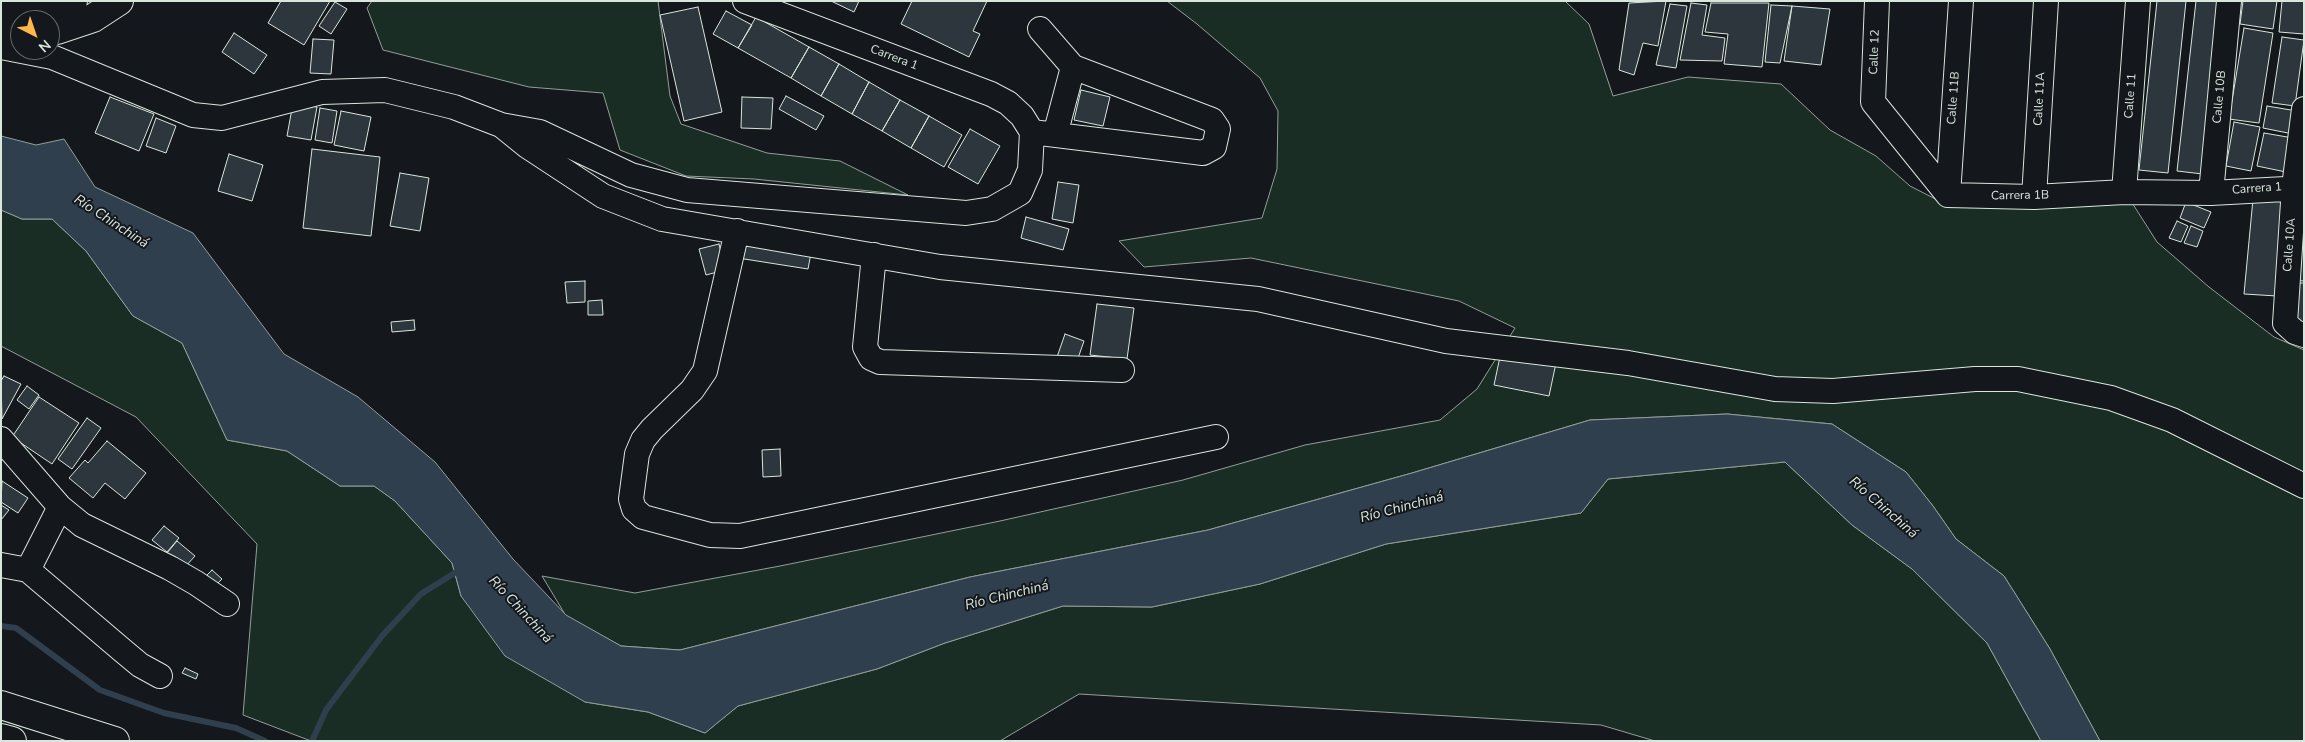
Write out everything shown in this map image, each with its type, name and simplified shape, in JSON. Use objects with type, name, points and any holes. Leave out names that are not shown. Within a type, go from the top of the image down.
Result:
[{"type":"main road","points":[[1,7],[33,8],[73,1]]},
{"type":"main road","points":[[60,29],[93,18],[119,1]]},
{"type":"main road","points":[[1,705],[115,741]]},
{"type":"main road","points":[[1,738],[12,741]]},
{"type":"street","name":"Carrera 1","points":[[745,1],[991,94],[1008,103],[1022,116],[1032,132]]},
{"type":"street","name":"Calle 12","points":[[1877,1],[1873,102],[1948,196]]},
{"type":"street","name":"Calle 11B","points":[[1948,196],[1961,1]]},
{"type":"street","name":"Calle 11A","points":[[2034,197],[2046,1]]},
{"type":"street","name":"Calle 11","points":[[2124,192],[2138,1]]},
{"type":"street","name":"Calle 10B","points":[[2211,192],[2229,1]]},
{"type":"street","points":[[1,47],[52,57],[193,115],[222,118],[252,112],[322,92],[385,90],[454,107],[501,125],[540,132],[630,175],[687,190],[966,213],[992,209],[1020,193],[1030,170],[1032,132],[1203,153],[1214,147],[1218,128],[1212,120],[1073,67],[1040,29]]},
{"type":"street","points":[[1055,135],[1073,67]]},
{"type":"street","name":"Calle 10A","points":[[2294,329],[2304,108]]},
{"type":"street","points":[[501,125],[527,146],[603,196],[662,219],[940,266],[1258,299],[1446,341],[1628,362],[1775,388],[1833,391],[1975,379],[2018,379],[2111,398],[2172,420],[2304,486]]},
{"type":"street","name":"Carrera 1","points":[[2211,192],[2299,188]]},
{"type":"street","name":"Carrera 1B","points":[[1948,196],[2034,197],[2124,192],[2211,192]]},
{"type":"street","points":[[737,231],[705,371],[692,390],[652,429],[643,440],[637,454],[631,499],[634,509],[643,517],[710,535],[740,536],[1216,437]]},
{"type":"street","points":[[874,255],[865,347],[871,358],[880,362],[1122,370]]},
{"type":"street","points":[[1,439],[60,507],[82,525],[170,568],[227,604]]},
{"type":"street","points":[[28,570],[60,507]]},
{"type":"street","points":[[1,565],[28,570],[140,665],[160,676]]},
{"type":"green space","points":[[372,1],[658,1],[670,96],[681,124],[767,153],[840,161],[908,195],[754,179],[686,176],[620,150],[603,93],[529,87],[383,50],[367,8]]},
{"type":"green space","points":[[1167,1],[1565,1],[1589,24],[1613,96],[1688,77],[1781,84],[1830,130],[1876,156],[1910,186],[1951,207],[2129,198],[2157,242],[2209,287],[2274,337],[2304,350],[2304,741],[2100,741],[2050,649],[2004,576],[1956,539],[1906,472],[1832,424],[1727,414],[1590,420],[1412,473],[1208,530],[970,577],[680,650],[621,646],[566,616],[542,576],[635,593],[780,566],[1000,521],[1183,480],[1305,445],[1440,420],[1477,389],[1515,328],[1459,301],[1251,258],[1144,267],[1119,241],[1262,218],[1277,169],[1278,111],[1260,78]]},
{"type":"green space","points":[[1,210],[22,219],[52,219],[86,251],[133,316],[182,343],[227,440],[287,451],[340,486],[374,486],[395,501],[452,563],[461,596],[585,702],[648,712],[705,733],[738,706],[877,669],[945,643],[1063,606],[1152,607],[1260,584],[1386,544],[1581,513],[1608,479],[1785,462],[1852,525],[1912,569],[1987,643],[2041,741],[1655,741],[1601,725],[1079,694],[1000,741],[311,741],[243,715],[257,544],[136,417],[1,346]]},
{"type":"water","name":"Río Chinchiná","points":[[1,136],[36,145],[64,139],[95,187],[193,233],[284,354],[358,397],[435,462],[513,559],[566,615],[621,646],[680,650],[970,577],[1208,530],[1412,473],[1590,420],[1727,414],[1832,424],[1906,472],[1956,539],[2004,576],[2050,649],[2100,741],[2041,741],[1987,643],[1912,569],[1852,525],[1785,462],[1608,479],[1581,513],[1386,544],[1260,584],[1152,607],[1063,606],[945,643],[877,669],[738,706],[705,733],[648,712],[585,702],[505,656],[461,596],[452,563],[395,501],[374,486],[340,486],[287,451],[227,440],[182,343],[133,316],[86,251],[52,219],[22,219],[1,210]]},
{"type":"building","points":[[281,1],[330,1],[304,45],[268,23]]},
{"type":"building","points":[[831,1],[859,1],[854,12]]},
{"type":"building","points":[[912,1],[987,1],[973,31],[980,34],[969,57],[901,24]]},
{"type":"building","points":[[1666,1],[1658,46],[1643,43],[1634,75],[1619,70],[1629,3]]},
{"type":"building","points":[[2157,1],[2186,1],[2168,173],[2139,170]]},
{"type":"building","points":[[2196,1],[2223,1],[2203,174],[2177,171]]},
{"type":"building","points":[[2243,1],[2277,1],[2273,29],[2240,24]]},
{"type":"building","points":[[2282,1],[2304,1],[2304,34],[2279,32]]},
{"type":"building","points":[[335,2],[347,9],[331,34],[319,26]]},
{"type":"building","points":[[1691,3],[1707,5],[1702,35],[1725,38],[1722,61],[1680,60]]},
{"type":"building","points":[[1711,3],[1769,3],[1762,67],[1724,64],[1728,34],[1705,32]]},
{"type":"building","points":[[1670,4],[1687,6],[1676,68],[1656,65]]},
{"type":"building","points":[[1771,5],[1792,6],[1780,63],[1765,62]]},
{"type":"building","points":[[1792,6],[1830,9],[1821,65],[1784,61]]},
{"type":"building","points":[[698,7],[722,112],[684,121],[660,15]]},
{"type":"building","points":[[726,11],[752,25],[738,48],[713,34]]},
{"type":"building","points":[[756,17],[809,47],[791,78],[738,48]]},
{"type":"building","points":[[2244,28],[2273,33],[2259,123],[2229,119]]},
{"type":"building","points":[[234,33],[267,55],[254,74],[222,52]]},
{"type":"building","points":[[2282,37],[2304,40],[2295,106],[2272,103]]},
{"type":"building","points":[[313,39],[334,40],[331,74],[310,73]]},
{"type":"building","points":[[809,47],[839,64],[821,96],[791,78]]},
{"type":"building","points":[[839,64],[869,82],[852,114],[821,96]]},
{"type":"building","points":[[869,82],[900,100],[882,131],[852,114]]},
{"type":"building","points":[[1081,90],[1110,97],[1103,126],[1074,120]]},
{"type":"building","points":[[786,96],[824,116],[816,130],[779,109]]},
{"type":"building","points":[[110,97],[154,114],[139,151],[95,133]]},
{"type":"building","points":[[742,97],[773,98],[771,129],[741,128]]},
{"type":"building","points":[[900,100],[929,116],[911,148],[882,131]]},
{"type":"building","points":[[293,103],[317,107],[311,140],[287,136]]},
{"type":"building","points":[[2267,106],[2297,111],[2293,134],[2263,128]]},
{"type":"building","points":[[320,108],[337,111],[332,143],[315,140]]},
{"type":"building","points":[[341,111],[371,117],[364,151],[334,145]]},
{"type":"building","points":[[929,116],[962,135],[944,167],[911,148]]},
{"type":"building","points":[[156,118],[176,126],[166,153],[146,146]]},
{"type":"building","points":[[2234,122],[2260,127],[2251,171],[2226,166]]},
{"type":"building","points":[[970,129],[1000,146],[978,184],[948,167]]},
{"type":"building","points":[[2264,133],[2293,138],[2286,172],[2257,166]]},
{"type":"building","points":[[312,149],[380,157],[371,236],[303,228]]},
{"type":"building","points":[[229,154],[263,165],[252,201],[218,191]]},
{"type":"building","points":[[400,173],[429,178],[420,231],[390,226]]},
{"type":"building","points":[[1058,182],[1079,185],[1073,223],[1052,219]]},
{"type":"building","points":[[2253,199],[2286,202],[2277,296],[2244,294]]},
{"type":"building","points":[[2186,202],[2211,212],[2204,228],[2180,218]]},
{"type":"building","points":[[1026,217],[1069,229],[1063,250],[1021,238]]},
{"type":"building","points":[[2177,221],[2188,226],[2181,242],[2169,238]]},
{"type":"building","points":[[2191,226],[2203,231],[2197,247],[2184,243]]},
{"type":"building","points":[[740,242],[811,253],[808,269],[738,258]]},
{"type":"building","points":[[719,244],[725,270],[706,275],[699,249]]},
{"type":"building","points":[[2293,244],[2304,245],[2304,281],[2290,280]]},
{"type":"building","points":[[585,281],[585,302],[567,303],[565,282]]},
{"type":"building","points":[[2299,283],[2304,283],[2304,327],[2294,326]]},
{"type":"building","points":[[602,300],[603,315],[588,315],[588,301]]},
{"type":"building","points":[[1097,304],[1134,308],[1127,359],[1090,355]]},
{"type":"building","points":[[414,320],[415,330],[392,332],[391,322]]},
{"type":"building","points":[[1065,334],[1084,341],[1076,364],[1057,357]]},
{"type":"building","points":[[1501,352],[1556,363],[1549,396],[1494,385]]},
{"type":"building","points":[[4,376],[21,384],[2,419],[1,381]]},
{"type":"building","points":[[27,386],[39,395],[29,409],[17,400]]},
{"type":"building","points":[[39,397],[79,423],[52,464],[12,437]]},
{"type":"building","points":[[87,418],[101,428],[72,469],[58,459]]},
{"type":"building","points":[[107,441],[146,473],[125,499],[105,483],[93,498],[69,478],[85,460],[88,463]]},
{"type":"building","points":[[780,449],[781,476],[763,477],[762,450]]},
{"type":"building","points":[[2,481],[28,498],[18,513],[1,502]]},
{"type":"building","points":[[1,505],[9,510],[1,520]]},
{"type":"building","points":[[164,526],[179,538],[167,552],[152,540]]},
{"type":"building","points":[[177,541],[195,556],[184,568],[167,553]]},
{"type":"building","points":[[212,570],[222,579],[213,588],[204,578]]},
{"type":"building","points":[[185,668],[198,674],[196,679],[182,673]]},
{"type":"waterway","points":[[312,741],[326,710],[382,636],[421,594],[461,569]]},
{"type":"waterway","points":[[1,626],[16,628],[100,690],[164,713],[236,728],[265,741]]}]
